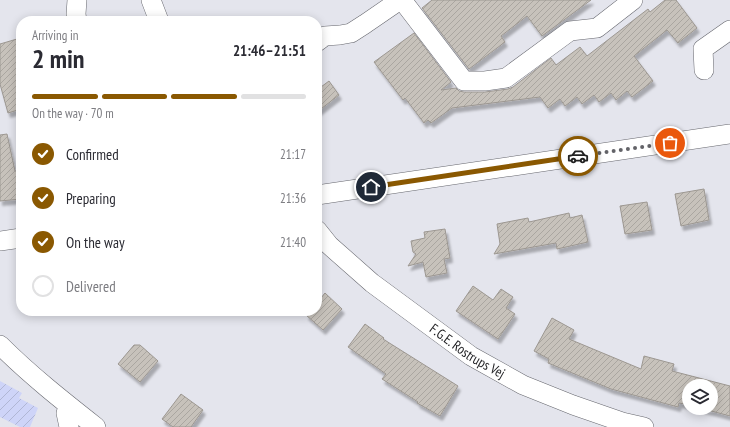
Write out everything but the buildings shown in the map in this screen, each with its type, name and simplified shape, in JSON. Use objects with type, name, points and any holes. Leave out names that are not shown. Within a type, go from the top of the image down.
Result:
[{"type":"street","points":[[76,16],[77,0]]},
{"type":"street","points":[[151,0],[156,16]]},
{"type":"street","points":[[322,38],[325,36],[351,33],[401,0],[464,81],[485,81],[506,78],[570,31],[597,28],[633,0]]},
{"type":"street","points":[[704,70],[703,49],[730,30]]},
{"type":"street","points":[[322,194],[730,134]]},
{"type":"street","name":"F.G.E. Rostrups Vej","points":[[322,236],[329,245],[372,283],[471,356],[523,385],[573,405],[622,422],[644,427]]},
{"type":"street","points":[[0,241],[16,239]]},
{"type":"street","points":[[0,345],[16,361],[96,427]]},
{"type":"street","points":[[69,427],[66,413],[70,407]]},
{"type":"shaded area","points":[[0,381],[22,393],[19,398],[38,408],[30,427],[20,427],[0,417]]},
{"type":"way so far","points":[[578,156],[670,143]]},
{"type":"route","points":[[371,187],[578,156]]}]
